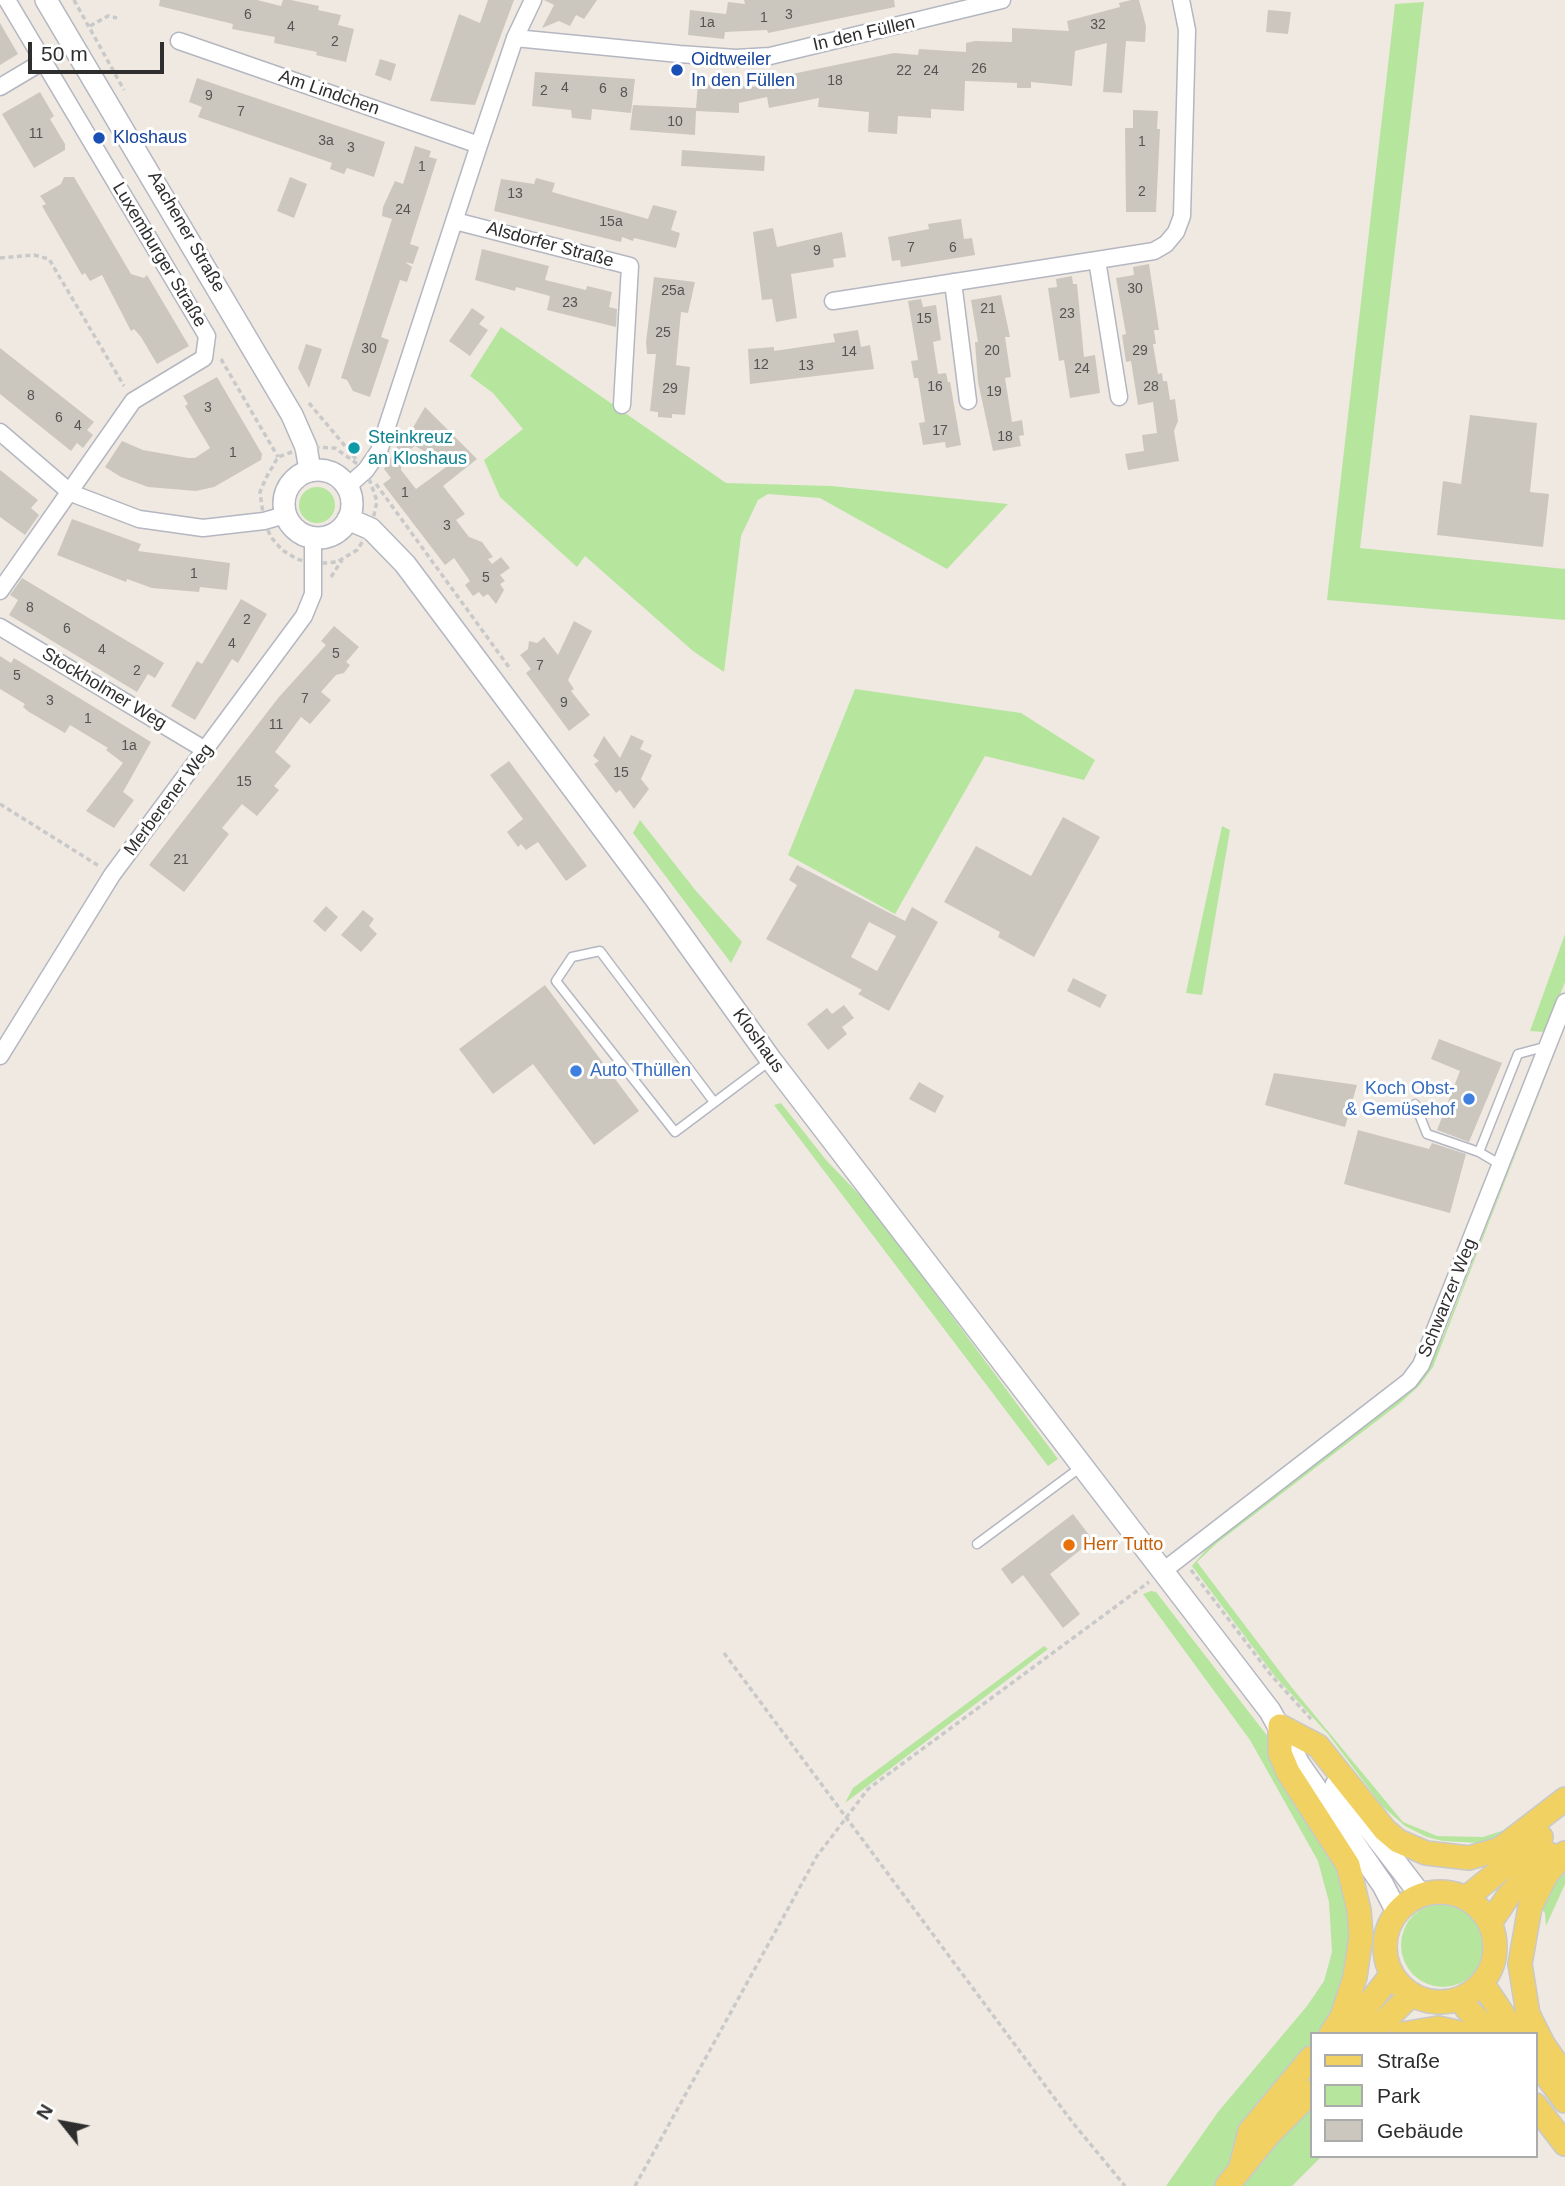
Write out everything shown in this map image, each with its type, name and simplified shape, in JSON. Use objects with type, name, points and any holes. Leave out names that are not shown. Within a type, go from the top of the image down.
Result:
[{"type":"main road","name":"Aachener Straße","points":[[46,0],[286,403],[306,447],[310,470]]},
{"type":"main road","points":[[310,470],[331,472],[347,486],[352,508],[348,519],[334,534],[313,538],[296,530],[285,515],[286,492],[300,475],[310,470]]},
{"type":"main road","name":"Kloshaus","points":[[348,519],[371,529],[388,544],[421,586],[655,898],[771,1060],[1280,1726]]},
{"type":"main road","points":[[1280,1726],[1318,1746],[1385,1830],[1398,1841],[1426,1853],[1469,1858],[1500,1849],[1565,1799]]},
{"type":"main road","points":[[1280,1726],[1312,1755],[1420,1894]]},
{"type":"main road","points":[[1280,1726],[1299,1764],[1383,1885],[1397,1912]]},
{"type":"main road","points":[[1280,1726],[1280,1753],[1288,1772],[1348,1865],[1359,1910],[1361,1936],[1355,1977],[1342,2017],[1332,2032]]},
{"type":"main road","points":[[1466,1898],[1565,1817]]},
{"type":"main road","points":[[1490,1923],[1509,1895],[1565,1838]]},
{"type":"main road","points":[[1537,2032],[1528,2014],[1520,1964],[1530,1907],[1546,1875],[1565,1853]]},
{"type":"main road","points":[[1443,1891],[1466,1898],[1481,1909],[1490,1923],[1495,1955],[1482,1983],[1461,1998],[1438,2002],[1412,1994],[1392,1974],[1385,1942],[1397,1912],[1420,1894],[1443,1891]]},
{"type":"main road","points":[[1347,2032],[1392,1974]]},
{"type":"main road","points":[[1482,1983],[1515,2032]]},
{"type":"main road","points":[[1373,2032],[1412,1994]]},
{"type":"main road","points":[[1461,1998],[1467,2009],[1491,2032]]},
{"type":"main road","points":[[1414,2032],[1438,2028],[1456,2032]]},
{"type":"main road","points":[[1537,2033],[1565,2076]]},
{"type":"main road","points":[[1241,2166],[1250,2131],[1310,2059]]},
{"type":"main road","points":[[1537,2063],[1565,2101]]},
{"type":"main road","points":[[1269,2134],[1284,2104],[1310,2073]]},
{"type":"main road","points":[[1537,2092],[1565,2128]]},
{"type":"main road","points":[[1227,2186],[1269,2134],[1310,2093]]},
{"type":"main road","points":[[1537,2108],[1565,2144]]},
{"type":"main road","points":[[1241,2166],[1310,2113]]},
{"type":"street","name":"Luxemburger Straße","points":[[7,0],[207,336],[204,358],[133,401],[71,492]]},
{"type":"street","points":[[347,486],[366,470],[379,451],[478,145],[515,37],[533,0]]},
{"type":"street","name":"In den Füllen","points":[[515,37],[679,54],[759,57],[1002,0]]},
{"type":"street","points":[[833,301],[1097,261],[1154,251],[1166,244],[1176,232],[1182,216],[1187,30],[1181,0]]},
{"type":"street","name":"Am Lindchen","points":[[179,41],[478,145]]},
{"type":"street","points":[[0,87],[42,62]]},
{"type":"street","name":"Alsdorfer Straße","points":[[455,220],[630,266],[622,405]]},
{"type":"street","points":[[1097,261],[1119,397]]},
{"type":"street","points":[[953,282],[968,401]]},
{"type":"street","points":[[0,432],[71,492],[139,519],[203,528],[264,521],[285,515]]},
{"type":"street","points":[[0,591],[71,492]]},
{"type":"street","name":"Merberener Weg","points":[[0,1056],[112,875],[166,801],[207,751],[304,616],[313,594],[313,538]]},
{"type":"street","name":"Stockholmer Weg","points":[[0,627],[207,751]]},
{"type":"street","name":"Schwarzer Weg","points":[[1163,1571],[1409,1381],[1430,1349],[1565,1002]]},
{"type":"lane","points":[[713,1102],[600,951],[572,957],[556,981],[675,1132],[771,1060]]},
{"type":"lane","points":[[1479,1152],[1518,1054],[1548,1046]]},
{"type":"lane","points":[[1415,1104],[1427,1134],[1479,1152],[1502,1165]]},
{"type":"lane","points":[[977,1544],[1081,1467]]},
{"type":"path","points":[[69,38],[108,16],[117,18]]},
{"type":"path","points":[[0,258],[34,255],[49,259],[133,401]]},
{"type":"path","points":[[207,336],[278,457]]},
{"type":"path","points":[[313,564],[282,550],[271,537],[264,521],[260,492],[278,457],[306,447],[335,448],[366,470],[514,674]]},
{"type":"path","points":[[0,804],[112,875]]},
{"type":"path","points":[[1181,1557],[1271,1675],[1314,1723]]},
{"type":"path","points":[[635,2186],[817,1856],[868,1789],[1163,1571]]},
{"type":"path","points":[[724,1653],[1073,2123],[1125,2186]]},
{"type":"green space","points":[[1424,2],[1360,548],[1565,569],[1565,620],[1327,600],[1395,4]]},
{"type":"green space","points":[[501,327],[726,483],[831,486],[1008,504],[947,569],[820,498],[768,494],[758,500],[741,536],[724,672],[693,651],[585,556],[577,567],[500,497],[484,460],[523,429],[493,393],[470,376]]},
{"type":"green space","points":[[317,487],[329,493],[335,505],[329,517],[317,523],[305,517],[299,505],[305,493]]},
{"type":"green space","points":[[855,689],[1021,713],[1095,760],[1084,780],[985,756],[895,914],[788,855]]},
{"type":"green space","points":[[640,820],[696,891],[742,942],[731,963],[633,833]]},
{"type":"green space","points":[[1222,826],[1230,830],[1202,995],[1186,993]]},
{"type":"green space","points":[[1565,934],[1565,982],[1545,1032],[1530,1031]]},
{"type":"green space","points":[[1565,1027],[1433,1367],[1419,1386],[1399,1404],[1217,1543],[1197,1562],[1293,1689],[1403,1822],[1437,1836],[1483,1837],[1511,1828],[1565,1788],[1565,1792],[1510,1838],[1479,1843],[1443,1841],[1427,1837],[1405,1826],[1382,1806],[1328,1734],[1274,1675],[1192,1566],[1212,1543],[1391,1406],[1426,1370],[1444,1334]]},
{"type":"green space","points":[[781,1103],[826,1160],[870,1206],[1058,1459],[1048,1466],[774,1105]]},
{"type":"green space","points":[[1156,1592],[1272,1742],[1342,1869],[1355,1924],[1341,1994],[1389,2032],[1310,2032],[1310,2158],[1320,2158],[1292,2186],[1166,2186],[1218,2112],[1307,2006],[1324,1981],[1332,1952],[1329,1902],[1318,1861],[1250,1740],[1143,1594]]},
{"type":"green space","points":[[1044,1646],[1048,1649],[845,1803],[853,1788]]},
{"type":"green space","points":[[1565,1865],[1565,1884],[1546,1926],[1545,1913],[1540,1908],[1547,1891]]},
{"type":"green space","points":[[1443,1903],[1459,1906],[1478,1922],[1485,1945],[1482,1961],[1466,1980],[1443,1987],[1427,1984],[1408,1968],[1401,1945],[1404,1929],[1420,1910]]},
{"type":"building","points":[[160,0],[257,0],[281,6],[283,0],[291,0],[319,6],[318,10],[341,15],[338,25],[354,29],[346,62],[316,55],[317,52],[274,43],[275,37],[232,29],[233,24],[159,6]]},
{"type":"building","points":[[488,0],[514,0],[475,105],[430,101],[459,14],[480,23]]},
{"type":"building","points":[[544,0],[597,0],[584,19],[576,15],[570,26],[559,21],[542,28],[554,5]]},
{"type":"building","points":[[744,0],[894,0],[895,7],[768,33],[767,30],[725,32],[724,39],[688,35],[690,10],[726,14],[728,2],[745,4]]},
{"type":"building","points":[[1139,0],[1146,26],[1145,42],[1126,41],[1122,93],[1103,92],[1107,43],[1075,51],[1072,86],[1031,82],[1031,88],[1017,88],[1017,83],[965,81],[964,111],[931,109],[931,118],[898,116],[897,134],[868,132],[869,112],[818,107],[819,98],[769,108],[767,97],[739,103],[739,113],[696,111],[695,135],[630,130],[633,105],[696,108],[698,84],[765,87],[763,80],[894,53],[918,55],[919,49],[966,52],[966,43],[975,41],[1012,42],[1012,28],[1069,31],[1067,21],[1120,7],[1119,3]]},
{"type":"building","points":[[1268,10],[1291,12],[1288,34],[1266,32]]},
{"type":"building","points":[[0,23],[18,54],[0,65]]},
{"type":"building","points":[[380,59],[396,64],[391,81],[375,75]]},
{"type":"building","points":[[535,72],[635,79],[631,113],[592,109],[591,120],[572,118],[571,110],[532,106]]},
{"type":"building","points":[[197,78],[385,142],[374,177],[347,168],[344,174],[330,169],[332,163],[198,117],[202,107],[189,102]]},
{"type":"building","points":[[40,92],[54,116],[50,119],[65,144],[65,150],[34,168],[2,114]]},
{"type":"building","points":[[1133,110],[1158,111],[1157,129],[1160,129],[1156,212],[1126,212],[1125,128],[1133,128]]},
{"type":"building","points":[[415,146],[431,151],[429,157],[437,159],[410,244],[419,247],[413,264],[405,262],[412,267],[407,282],[400,280],[381,337],[389,340],[370,397],[353,391],[347,380],[341,378],[392,219],[382,216],[383,207],[395,181],[403,184]]},
{"type":"building","points":[[682,150],[765,156],[764,171],[681,166]]},
{"type":"building","points":[[64,177],[74,177],[131,274],[144,278],[147,275],[189,346],[157,364],[141,337],[134,329],[131,331],[102,275],[90,281],[85,273],[82,275],[42,206],[46,204],[40,196],[61,184]]},
{"type":"building","points":[[290,177],[307,184],[294,218],[277,211]]},
{"type":"building","points":[[536,178],[555,183],[552,192],[648,219],[653,205],[677,211],[671,230],[680,233],[676,248],[634,238],[633,241],[622,237],[621,242],[494,211],[501,179],[534,184]]},
{"type":"building","points":[[961,219],[964,239],[972,238],[975,255],[901,267],[900,260],[892,261],[888,237],[929,229],[928,224]]},
{"type":"building","points":[[773,228],[777,247],[842,232],[846,257],[833,259],[834,267],[791,274],[797,318],[776,322],[772,299],[762,300],[753,232]]},
{"type":"building","points":[[482,249],[549,266],[545,280],[586,290],[587,286],[612,292],[609,307],[617,309],[616,327],[547,310],[550,296],[516,287],[515,291],[475,280]]},
{"type":"building","points":[[1149,264],[1159,330],[1154,330],[1156,344],[1153,344],[1158,374],[1162,373],[1163,381],[1167,381],[1170,400],[1175,399],[1178,421],[1174,431],[1179,461],[1128,470],[1125,454],[1144,451],[1142,435],[1157,433],[1153,402],[1138,405],[1131,361],[1126,362],[1122,335],[1126,334],[1116,278],[1134,275],[1133,267]]},
{"type":"building","points":[[1072,276],[1073,284],[1077,284],[1084,357],[1095,355],[1100,393],[1070,398],[1064,360],[1059,361],[1048,288],[1057,287],[1056,279]]},
{"type":"building","points":[[654,277],[695,282],[688,313],[681,312],[676,365],[690,367],[685,415],[672,414],[672,418],[658,417],[658,412],[650,411],[656,354],[647,354],[646,342]]},
{"type":"building","points":[[1001,295],[1010,337],[1005,337],[1011,377],[1005,378],[1012,422],[1022,420],[1024,435],[1019,436],[1021,446],[993,451],[978,382],[975,342],[978,342],[971,300]]},
{"type":"building","points":[[921,299],[923,307],[936,305],[941,340],[933,342],[938,374],[946,373],[950,382],[961,445],[946,448],[945,442],[923,445],[919,423],[925,422],[918,378],[914,378],[911,361],[918,360],[908,301]]},
{"type":"building","points":[[472,308],[485,317],[479,324],[488,330],[470,356],[449,341]]},
{"type":"building","points":[[858,330],[861,347],[870,345],[874,369],[750,384],[748,349],[774,347],[774,351],[835,342],[833,334]]},
{"type":"building","points":[[306,344],[322,349],[309,388],[298,368]]},
{"type":"building","points":[[0,348],[94,422],[87,430],[93,435],[83,448],[77,443],[71,451],[0,394]]},
{"type":"building","points":[[217,377],[262,454],[261,460],[214,487],[196,491],[148,487],[121,477],[105,467],[122,441],[143,450],[188,458],[195,458],[210,448],[185,406],[188,404],[183,396]]},
{"type":"building","points":[[425,407],[477,459],[443,486],[465,514],[456,520],[469,537],[482,542],[493,557],[488,559],[492,564],[501,557],[510,568],[500,575],[505,581],[500,584],[504,590],[496,604],[488,594],[483,597],[479,592],[473,596],[465,585],[470,581],[454,558],[445,565],[383,484],[391,478],[384,469],[408,428],[411,431]],"holes":[[[415,446],[449,465],[416,489],[401,470],[401,456]]]},
{"type":"building","points":[[1470,415],[1537,423],[1530,492],[1549,494],[1543,547],[1437,535],[1443,481],[1461,484]]},
{"type":"building","points":[[0,470],[38,500],[31,508],[39,515],[25,535],[0,517]]},
{"type":"building","points":[[72,519],[141,544],[138,551],[230,563],[227,590],[200,587],[199,592],[152,588],[127,579],[126,582],[57,555]]},
{"type":"building","points":[[22,578],[164,663],[155,678],[148,674],[137,692],[9,615],[18,600],[10,595]]},
{"type":"building","points":[[241,599],[267,614],[238,663],[232,659],[195,720],[171,706],[197,661],[202,664]]},
{"type":"building","points":[[574,621],[592,631],[568,680],[574,689],[571,691],[590,715],[569,731],[526,673],[531,669],[520,655],[528,649],[529,641],[537,643],[544,637],[558,655]]},
{"type":"building","points":[[334,626],[359,647],[346,662],[350,665],[344,673],[336,675],[321,692],[331,700],[310,724],[301,717],[275,752],[291,766],[274,786],[279,790],[257,816],[242,804],[222,828],[229,834],[184,892],[149,865],[279,697],[326,645],[321,641]]},
{"type":"building","points":[[0,656],[11,663],[14,658],[151,742],[123,792],[134,800],[114,828],[86,811],[123,763],[106,750],[108,748],[70,725],[65,733],[29,712],[23,707],[25,704],[0,689]]},
{"type":"building","points":[[631,735],[644,741],[640,749],[652,755],[641,779],[649,789],[634,809],[620,790],[616,793],[594,764],[599,761],[593,756],[604,736],[620,758]]},
{"type":"building","points":[[509,761],[587,866],[566,881],[538,842],[526,850],[521,844],[518,847],[507,832],[523,819],[490,775]]},
{"type":"building","points":[[1063,817],[1100,837],[1034,957],[998,937],[1000,932],[944,902],[976,846],[1031,876]]},
{"type":"building","points":[[797,865],[905,921],[912,907],[938,922],[889,1011],[858,994],[862,990],[766,939],[797,885],[789,880]],"holes":[[[869,922],[896,936],[877,971],[851,957]]]},
{"type":"building","points":[[326,906],[338,917],[325,932],[313,921]]},
{"type":"building","points":[[363,910],[374,919],[369,926],[377,934],[361,952],[341,935]]},
{"type":"building","points":[[1073,978],[1107,995],[1100,1008],[1067,991]]},
{"type":"building","points":[[545,985],[639,1111],[594,1145],[533,1064],[493,1094],[459,1049]]},
{"type":"building","points":[[844,1005],[854,1018],[842,1027],[847,1034],[828,1050],[807,1024],[827,1008],[832,1014]]},
{"type":"building","name":"Koch Obst- & Gemüsehof","points":[[1439,1039],[1502,1063],[1469,1142],[1437,1130],[1460,1071],[1431,1059]]},
{"type":"building","points":[[1274,1073],[1357,1085],[1345,1127],[1265,1105]]},
{"type":"building","points":[[919,1082],[944,1096],[935,1113],[909,1099]]},
{"type":"building","points":[[1358,1130],[1429,1149],[1432,1143],[1466,1154],[1450,1213],[1344,1184]]},
{"type":"building","points":[[1073,1514],[1093,1540],[1050,1574],[1080,1614],[1063,1628],[1023,1575],[1012,1584],[1001,1569]]},
{"type":"place","name":"Oidtweiler In den Füllen","points":[[677,70]]},
{"type":"place","name":"Kloshaus","points":[[99,138]]},
{"type":"place","name":"Steinkreuz an Kloshaus","points":[[354,448]]},
{"type":"place","name":"Auto Thüllen","points":[[576,1071]]},
{"type":"place","name":"Koch Obst- & Gemüsehof","points":[[1469,1099]]},
{"type":"place","name":"Herr Tutto","points":[[1069,1545]]}]
